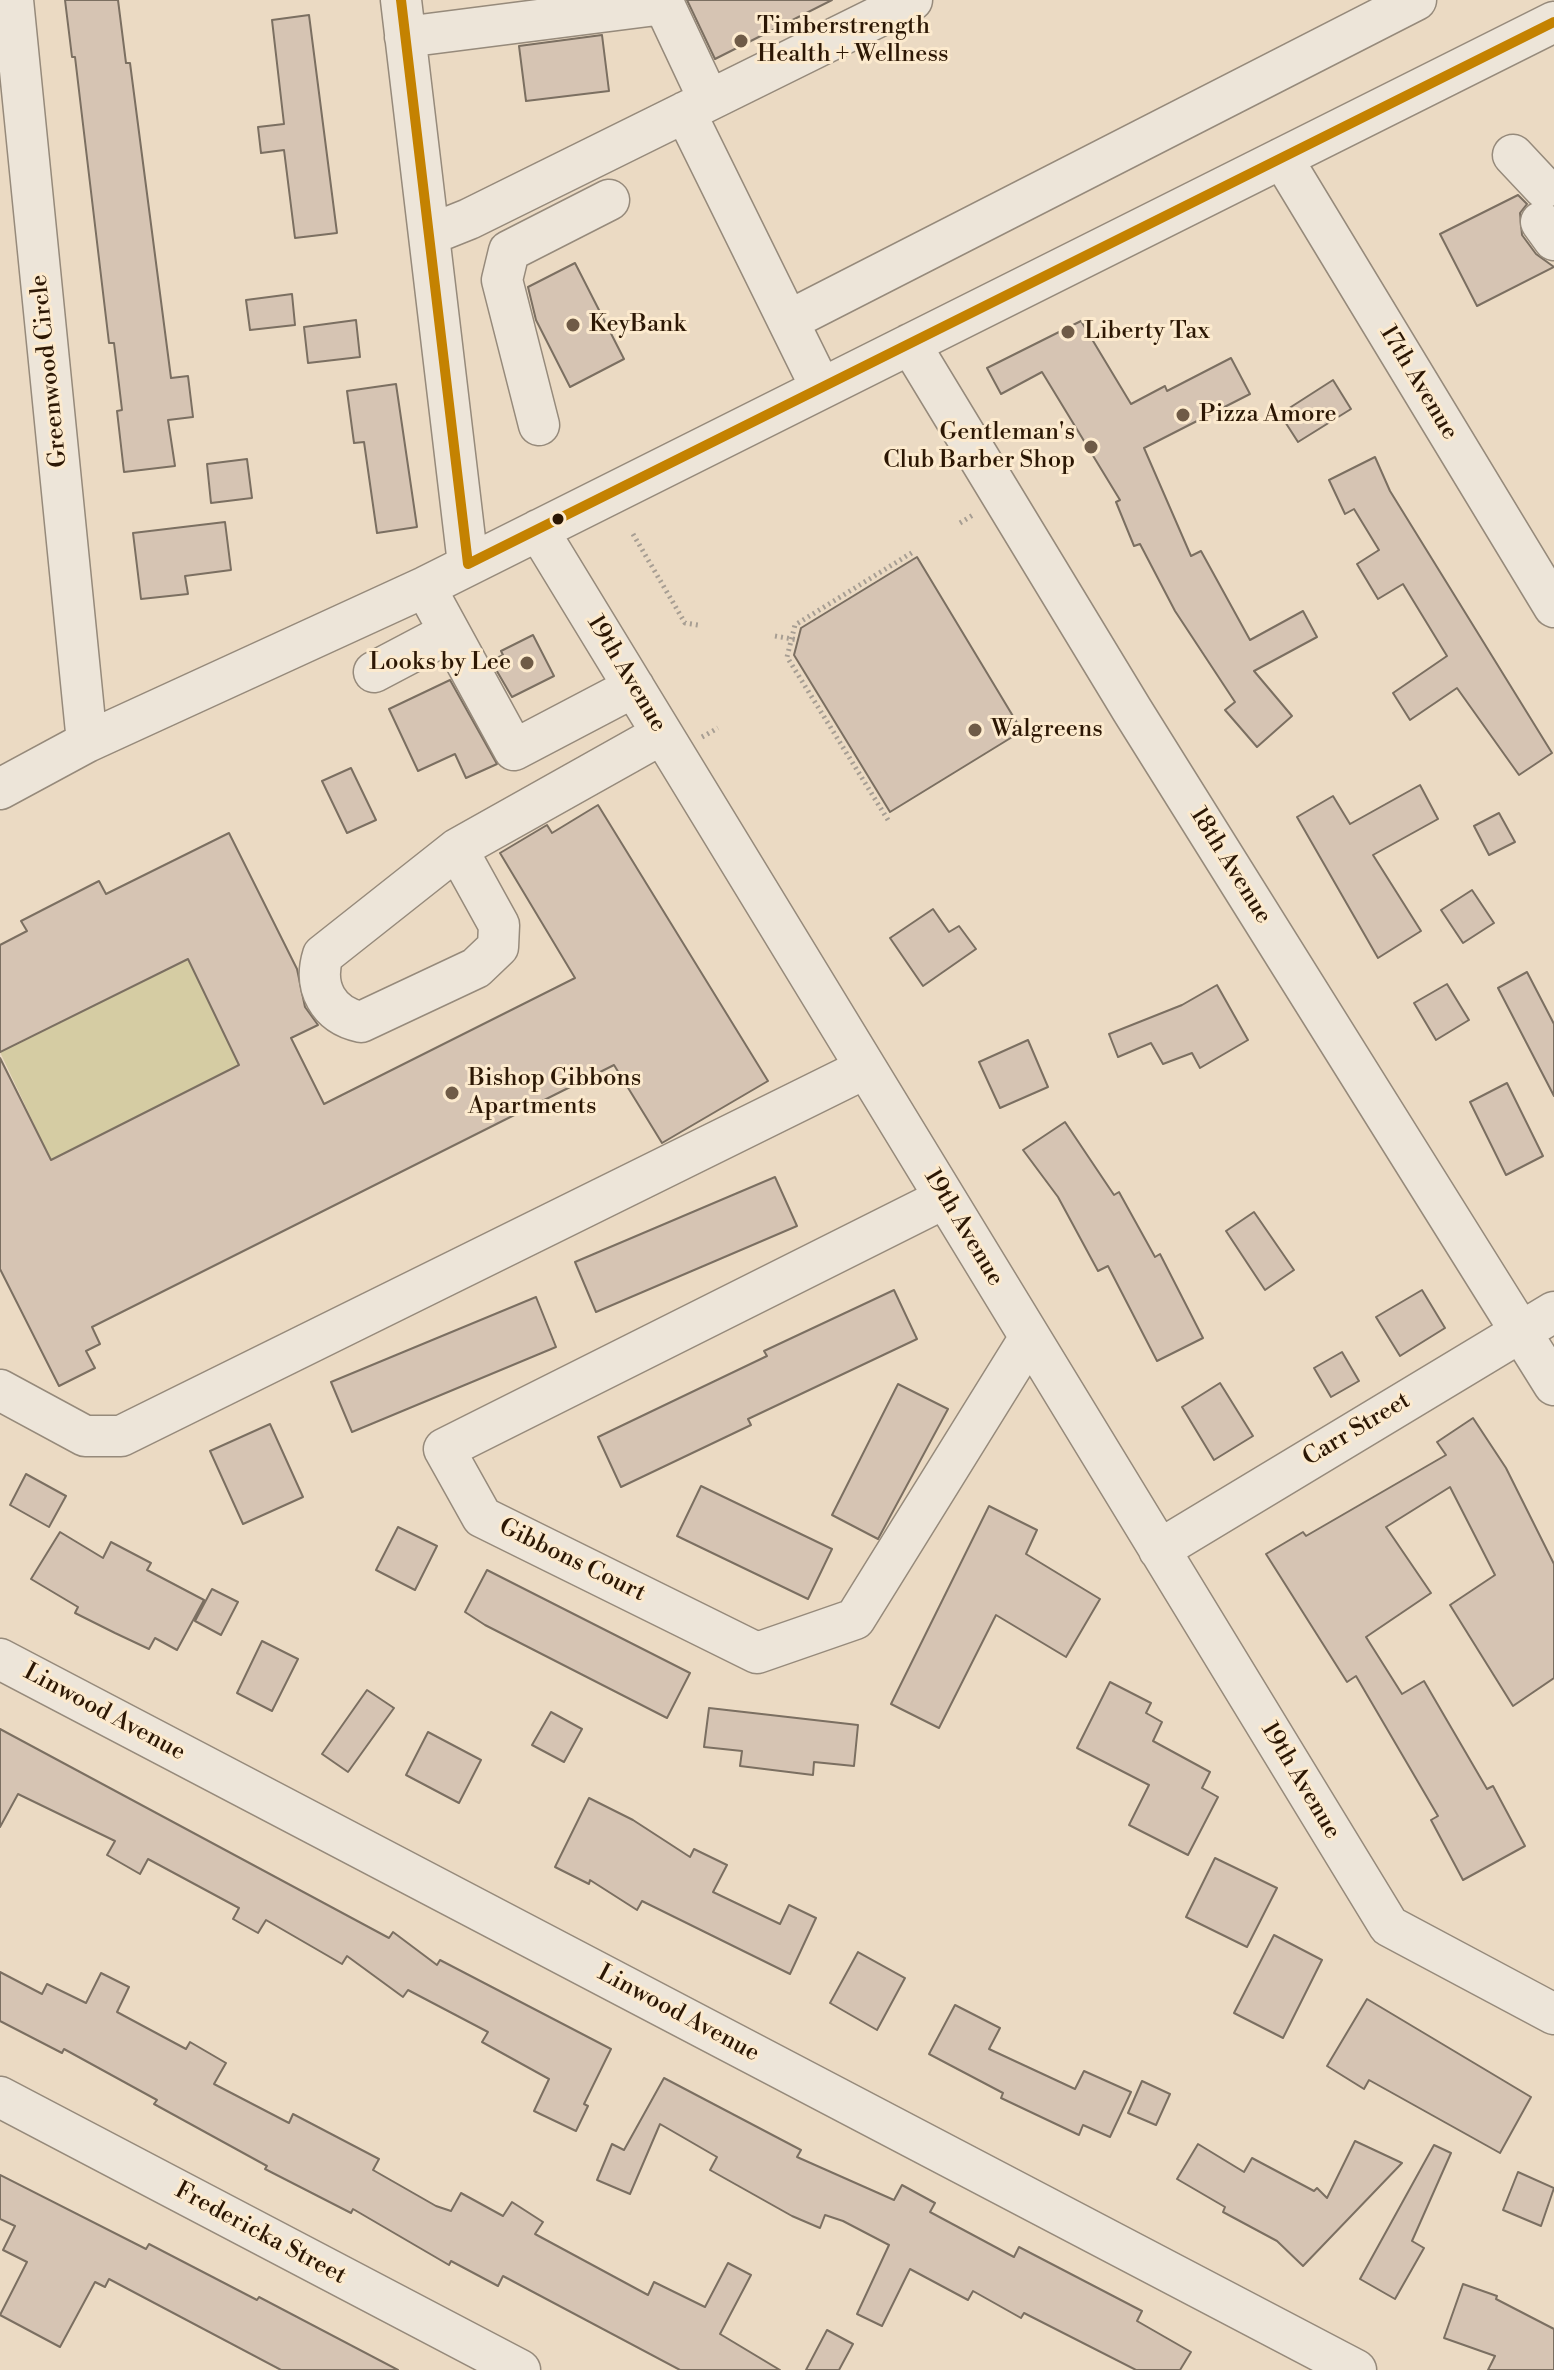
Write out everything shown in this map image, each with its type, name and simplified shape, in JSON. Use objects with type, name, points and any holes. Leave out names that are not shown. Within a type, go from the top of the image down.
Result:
[{"type":"street","name":"Greenwood Circle","points":[[13,0],[87,742]]},
{"type":"street","points":[[429,235],[469,219],[912,0]]},
{"type":"street","points":[[788,321],[1416,0]]},
{"type":"street","points":[[468,564],[403,18],[663,2],[697,106],[788,321],[821,388]]},
{"type":"street","points":[[0,789],[87,742],[425,587],[1554,22]]},
{"type":"street","points":[[1513,155],[1542,211]]},
{"type":"street","name":"17th Avenue","points":[[1282,158],[1554,607]]},
{"type":"street","points":[[539,425],[502,280],[509,251],[609,200]]},
{"type":"street","name":"18th Avenue","points":[[910,344],[1132,710],[1538,1321],[1554,1385]]},
{"type":"street","name":"19th Avenue","points":[[538,530],[1389,1926],[1554,2014]]},
{"type":"street","points":[[425,587],[514,750],[634,687]]},
{"type":"street","points":[[374,672],[448,633]]},
{"type":"street","points":[[457,849],[499,925],[498,947],[476,968],[361,1022],[343,1018],[325,1000],[317,972],[323,955],[457,849],[662,734]]},
{"type":"street","points":[[0,1390],[85,1436],[121,1436],[866,1068]]},
{"type":"street","name":"Gibbons Court","points":[[945,1198],[444,1449],[482,1517],[757,1653],[855,1619],[1030,1337]]},
{"type":"street","name":"Carr Street","points":[[1159,1550],[1538,1321]]},
{"type":"street","name":"Linwood Avenue","points":[[0,1659],[1356,2370]]},
{"type":"street","name":"Fredericka Street","points":[[0,2097],[520,2370]]},
{"type":"path","points":[[960,523],[977,513]]},
{"type":"path","points":[[633,534],[685,623],[698,625]]},
{"type":"path","points":[[888,820],[787,657],[795,639],[795,625],[913,552]]},
{"type":"path","points":[[775,636],[795,639]]},
{"type":"shaded area","points":[[188,959],[239,1065],[51,1160],[0,1052]]},
{"type":"building","points":[[65,0],[118,0],[126,63],[130,63],[171,378],[188,376],[193,417],[168,420],[175,466],[124,472],[117,411],[122,410],[114,343],[109,343],[75,57],[72,57]]},
{"type":"building","points":[[687,0],[832,0],[715,59]]},
{"type":"building","points":[[309,15],[337,233],[295,238],[284,150],[261,153],[258,127],[284,124],[272,20]]},
{"type":"building","points":[[602,35],[609,91],[526,101],[519,46]]},
{"type":"building","points":[[1518,195],[1527,204],[1520,213],[1522,235],[1536,254],[1554,267],[1477,306],[1440,234]]},
{"type":"building","name":"KeyBank","points":[[575,263],[624,359],[570,387],[536,320],[528,287]]},
{"type":"building","points":[[292,294],[295,325],[250,330],[246,300]]},
{"type":"building","points":[[356,320],[360,357],[308,363],[304,327]]},
{"type":"building","points":[[1081,321],[1131,404],[1165,386],[1167,391],[1231,358],[1250,394],[1144,448],[1191,556],[1201,551],[1250,640],[1303,611],[1317,637],[1254,671],[1292,716],[1257,747],[1225,710],[1235,702],[1175,611],[1140,544],[1134,546],[1116,502],[1120,500],[1042,372],[1001,394],[987,368]]},
{"type":"building","points":[[1333,380],[1351,409],[1298,442],[1280,414]]},
{"type":"building","points":[[396,384],[417,527],[377,533],[364,442],[354,443],[347,391]]},
{"type":"building","points":[[1375,457],[1390,491],[1552,753],[1519,775],[1457,688],[1410,720],[1393,693],[1447,656],[1403,584],[1378,599],[1357,564],[1379,550],[1354,509],[1345,514],[1329,480]]},
{"type":"building","points":[[247,459],[252,498],[211,503],[207,464]]},
{"type":"building","points":[[225,522],[231,570],[185,576],[188,594],[141,599],[133,533]]},
{"type":"building","name":"Walgreens","points":[[917,557],[1022,731],[890,812],[794,655],[801,628]]},
{"type":"building","name":"Looks by Lee","points":[[533,635],[554,676],[512,697],[491,661],[503,655],[501,651]]},
{"type":"building","points":[[450,680],[497,764],[466,778],[455,754],[418,771],[389,709]]},
{"type":"building","points":[[351,768],[376,820],[347,833],[322,781]]},
{"type":"building","points":[[1420,785],[1438,819],[1373,855],[1421,931],[1378,958],[1297,817],[1333,796],[1350,824]]},
{"type":"building","name":"Bishop Gibbons Apartments","points":[[598,805],[768,1081],[662,1143],[614,1065],[92,1327],[100,1344],[86,1351],[95,1368],[59,1386],[0,1269],[0,1058],[51,1160],[239,1065],[188,959],[0,1052],[0,945],[27,931],[21,921],[99,881],[106,894],[229,833],[297,969],[305,1007],[318,1025],[291,1038],[324,1104],[575,978],[500,853],[547,825],[552,833]]},
{"type":"building","points":[[1499,813],[1515,842],[1489,855],[1474,826]]},
{"type":"building","points":[[1472,890],[1494,923],[1463,943],[1441,910]]},
{"type":"building","points":[[933,909],[949,932],[959,926],[976,949],[923,986],[890,938]]},
{"type":"building","points":[[1527,972],[1554,1024],[1554,1096],[1498,988]]},
{"type":"building","points":[[1447,984],[1469,1020],[1436,1040],[1414,1003]]},
{"type":"building","points":[[1217,985],[1248,1040],[1200,1068],[1192,1053],[1163,1064],[1151,1043],[1118,1057],[1109,1034],[1182,1005]]},
{"type":"building","points":[[1028,1040],[1048,1087],[1000,1108],[979,1062]]},
{"type":"building","points":[[1507,1083],[1543,1156],[1506,1175],[1470,1102]]},
{"type":"building","points":[[1065,1122],[1114,1195],[1119,1192],[1155,1257],[1160,1254],[1203,1338],[1157,1361],[1108,1266],[1098,1271],[1058,1197],[1023,1150]]},
{"type":"building","points":[[775,1177],[797,1226],[596,1312],[575,1262]]},
{"type":"building","points":[[1254,1212],[1294,1270],[1265,1290],[1226,1231]]},
{"type":"building","points":[[894,1290],[917,1339],[748,1419],[751,1425],[621,1487],[598,1437],[767,1356],[764,1351]]},
{"type":"building","points":[[1422,1290],[1445,1328],[1400,1356],[1376,1317]]},
{"type":"building","points":[[536,1297],[556,1347],[352,1432],[331,1382]]},
{"type":"building","points":[[1342,1352],[1359,1381],[1331,1397],[1314,1368]]},
{"type":"building","points":[[1220,1383],[1253,1436],[1214,1460],[1182,1407]]},
{"type":"building","points":[[898,1384],[948,1409],[878,1539],[832,1515]]},
{"type":"building","points":[[1473,1418],[1506,1468],[1554,1564],[1554,1678],[1513,1706],[1450,1605],[1495,1575],[1450,1487],[1386,1527],[1431,1593],[1366,1637],[1402,1694],[1424,1681],[1487,1789],[1493,1786],[1525,1846],[1463,1880],[1431,1820],[1438,1816],[1356,1676],[1347,1682],[1266,1554],[1303,1532],[1306,1536],[1446,1455],[1437,1442]]},
{"type":"building","points":[[270,1424],[303,1497],[243,1524],[210,1451]]},
{"type":"building","points":[[26,1474],[66,1496],[49,1527],[10,1505]]},
{"type":"building","points":[[701,1486],[832,1549],[808,1599],[677,1536]]},
{"type":"building","points":[[989,1506],[1037,1530],[1026,1554],[1100,1599],[1066,1657],[996,1615],[939,1728],[891,1704]]},
{"type":"building","points":[[398,1527],[437,1546],[415,1590],[376,1570]]},
{"type":"building","points":[[60,1532],[103,1558],[111,1542],[151,1563],[147,1570],[204,1600],[177,1650],[155,1638],[149,1649],[115,1633],[75,1613],[78,1607],[31,1579]]},
{"type":"building","points":[[487,1570],[690,1673],[667,1718],[465,1612]]},
{"type":"building","points":[[212,1589],[238,1602],[221,1635],[195,1621]]},
{"type":"building","points":[[262,1641],[298,1659],[272,1711],[237,1693]]},
{"type":"building","points":[[1110,1682],[1151,1703],[1146,1713],[1162,1722],[1153,1741],[1210,1772],[1202,1788],[1218,1797],[1188,1855],[1129,1825],[1149,1785],[1077,1748]]},
{"type":"building","points":[[367,1690],[394,1708],[348,1772],[322,1754]]},
{"type":"building","points":[[709,1708],[858,1725],[854,1766],[814,1762],[813,1775],[740,1766],[742,1751],[704,1747]]},
{"type":"building","points":[[551,1712],[582,1729],[564,1762],[532,1745]]},
{"type":"building","points":[[0,1729],[389,1938],[393,1932],[437,1965],[440,1960],[611,2049],[584,2104],[588,2106],[576,2131],[534,2111],[549,2079],[482,2042],[488,2032],[408,1990],[403,1997],[347,1956],[342,1964],[266,1920],[258,1933],[233,1919],[239,1908],[148,1859],[140,1874],[107,1855],[115,1841],[18,1794],[0,1827]]},
{"type":"building","points":[[428,1732],[481,1760],[459,1803],[406,1775]]},
{"type":"building","points":[[589,1798],[633,1820],[690,1857],[694,1849],[727,1865],[713,1892],[780,1924],[789,1905],[816,1918],[790,1974],[642,1901],[637,1910],[590,1880],[589,1884],[555,1867]]},
{"type":"building","points":[[1215,1858],[1277,1888],[1247,1947],[1186,1917]]},
{"type":"building","points":[[1274,1935],[1322,1960],[1283,2038],[1234,2013]]},
{"type":"building","points":[[858,1952],[905,1978],[877,2030],[830,2003]]},
{"type":"building","points":[[0,1972],[42,1994],[47,1984],[86,2003],[101,1973],[129,1987],[117,2012],[186,2049],[190,2042],[226,2063],[214,2084],[289,2123],[293,2114],[379,2159],[373,2170],[436,2206],[451,2211],[461,2193],[503,2216],[512,2202],[543,2222],[535,2234],[648,2295],[654,2282],[705,2307],[728,2263],[751,2275],[720,2334],[780,2370],[680,2370],[503,2276],[498,2286],[451,2261],[449,2265],[353,2209],[351,2213],[265,2169],[267,2166],[154,2104],[157,2100],[64,2049],[62,2053],[0,2021]]},
{"type":"building","points":[[1367,1999],[1531,2097],[1500,2153],[1369,2080],[1364,2089],[1327,2066]]},
{"type":"building","points":[[955,2005],[1000,2028],[989,2049],[1075,2089],[1084,2071],[1131,2092],[1110,2137],[1083,2125],[1079,2135],[1001,2098],[1003,2093],[929,2054]]},
{"type":"building","points":[[664,2078],[801,2150],[797,2157],[894,2200],[902,2185],[935,2203],[930,2212],[1014,2257],[1019,2247],[1142,2311],[1137,2321],[1191,2352],[1180,2370],[1136,2370],[1024,2313],[1021,2318],[973,2291],[968,2300],[910,2269],[882,2326],[857,2314],[889,2245],[825,2215],[820,2228],[792,2216],[710,2170],[717,2157],[660,2124],[630,2194],[597,2180],[612,2144],[624,2150]]},
{"type":"building","points":[[1142,2081],[1170,2094],[1156,2125],[1128,2113]]},
{"type":"building","points":[[1355,2141],[1402,2163],[1303,2266],[1277,2241],[1223,2212],[1225,2207],[1177,2179],[1198,2144],[1244,2172],[1252,2158],[1314,2191],[1317,2188],[1327,2198]]},
{"type":"building","points":[[1434,2145],[1451,2153],[1412,2241],[1424,2248],[1395,2299],[1360,2279]]},
{"type":"building","points":[[1518,2172],[1554,2188],[1541,2226],[1503,2210]]},
{"type":"building","points":[[0,2175],[146,2249],[149,2244],[257,2300],[259,2297],[398,2370],[281,2370],[109,2279],[105,2287],[95,2282],[60,2347],[0,2315],[27,2262],[3,2250],[15,2226],[0,2219]]},
{"type":"building","points":[[1463,2284],[1497,2296],[1496,2299],[1554,2329],[1554,2370],[1488,2370],[1495,2356],[1444,2338]]},
{"type":"building","points":[[827,2330],[853,2344],[839,2370],[806,2370]]},
{"type":"transit line","points":[[401,0],[468,564],[1554,22]]},
{"type":"place","name":"Timberstrength Health + Wellness","points":[[741,41]]},
{"type":"place","name":"KeyBank","points":[[573,325]]},
{"type":"place","name":"Liberty Tax","points":[[1068,332]]},
{"type":"place","name":"Pizza Amore","points":[[1183,415]]},
{"type":"place","name":"Gentleman's Club Barber Shop","points":[[1091,447]]},
{"type":"place","name":"Looks by Lee","points":[[527,663]]},
{"type":"place","name":"Walgreens","points":[[975,730]]},
{"type":"place","name":"Bishop Gibbons Apartments","points":[[452,1093]]}]
